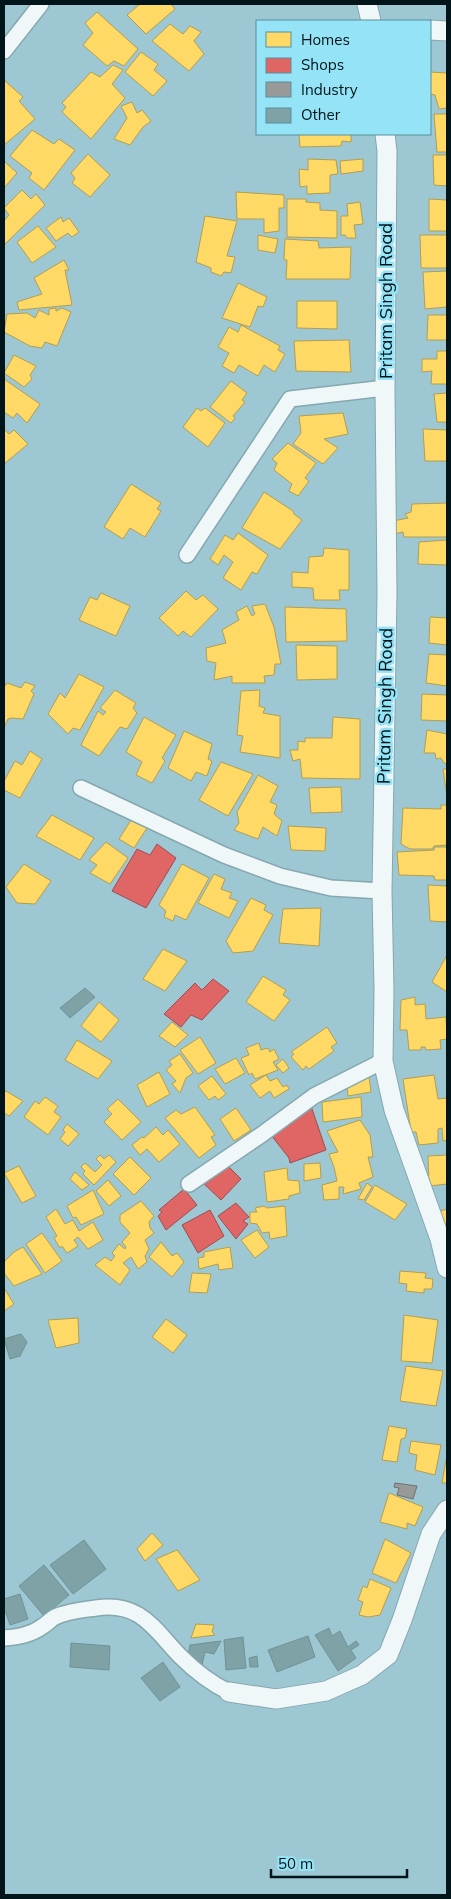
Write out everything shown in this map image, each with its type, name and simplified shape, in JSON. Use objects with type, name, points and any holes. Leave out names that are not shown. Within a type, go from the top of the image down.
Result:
[{"type":"street","points":[[4,51],[41,4]]},
{"type":"street","points":[[367,4],[371,20]]},
{"type":"street","points":[[431,30],[447,31]]},
{"type":"street","name":"Pritam Singh Road","points":[[385,135],[387,151],[385,388],[387,593],[382,891],[383,1060],[394,1110],[440,1238],[447,1268]]},
{"type":"street","points":[[187,555],[290,399],[385,388]]},
{"type":"street","points":[[81,788],[224,854],[280,876],[331,888],[382,891]]},
{"type":"street","points":[[189,1184],[314,1096],[383,1060]]},
{"type":"street","points":[[4,1638],[18,1637],[33,1632],[53,1618],[71,1612],[99,1607],[123,1609],[149,1622],[180,1656],[210,1683],[229,1692],[276,1699],[326,1691],[362,1675],[388,1655],[402,1620],[428,1540],[447,1510]]},
{"type":"building: Homes","points":[[140,4],[171,4],[175,9],[146,34],[127,15]]},
{"type":"building: Homes","points":[[97,12],[138,49],[124,66],[114,61],[107,66],[83,45],[93,33],[85,23]]},
{"type":"building: Homes","points":[[170,24],[183,34],[190,26],[201,32],[194,41],[204,54],[189,71],[152,41]]},
{"type":"building: Homes","points":[[141,52],[158,64],[154,70],[167,81],[153,96],[125,72]]},
{"type":"building: Homes","points":[[113,65],[123,70],[112,84],[125,98],[91,139],[62,112],[66,107],[62,103],[91,72],[100,77]]},
{"type":"building: Homes","points":[[431,72],[447,73],[447,108],[439,109],[435,95],[431,94]]},
{"type":"building: Homes","points":[[4,80],[23,97],[19,101],[35,119],[4,145]]},
{"type":"building: Homes","points":[[132,102],[137,113],[142,110],[151,121],[143,127],[130,145],[114,139],[127,118],[121,106]]},
{"type":"building: Homes","points":[[434,114],[447,114],[447,152],[437,152]]},
{"type":"building: Homes","points":[[32,130],[54,144],[59,139],[75,150],[44,190],[29,178],[32,173],[10,156]]},
{"type":"building: Homes","points":[[299,135],[351,135],[351,142],[342,141],[341,146],[300,147]]},
{"type":"building: Homes","points":[[88,154],[110,175],[90,197],[72,183],[75,178],[71,173]]},
{"type":"building: Homes","points":[[433,155],[447,155],[447,186],[434,185]]},
{"type":"building: Homes","points":[[308,159],[336,160],[338,174],[330,175],[330,193],[307,194],[307,186],[300,187],[299,169],[308,170]]},
{"type":"building: Homes","points":[[363,159],[363,171],[341,174],[340,161]]},
{"type":"building: Homes","points":[[4,161],[17,173],[4,188]]},
{"type":"building: Homes","points":[[22,190],[31,199],[36,194],[45,205],[4,245],[4,221],[9,215],[4,208]]},
{"type":"building: Homes","points":[[236,192],[284,195],[284,208],[279,208],[279,231],[264,233],[264,219],[237,219]]},
{"type":"building: Homes","points":[[287,199],[306,199],[306,202],[320,203],[320,210],[337,211],[337,238],[287,237]]},
{"type":"building: Homes","points":[[429,199],[447,200],[447,231],[429,231]]},
{"type":"building: Homes","points":[[360,202],[363,224],[354,225],[356,238],[347,238],[345,235],[341,235],[341,216],[348,216],[347,204]]},
{"type":"building: Homes","points":[[205,216],[237,221],[227,256],[235,257],[231,273],[224,272],[221,276],[211,272],[211,268],[196,262]]},
{"type":"building: Homes","points":[[61,217],[63,222],[69,218],[79,232],[72,237],[68,233],[56,241],[46,228]]},
{"type":"building: Homes","points":[[38,226],[56,247],[32,263],[17,242]]},
{"type":"building: Homes","points":[[258,235],[278,239],[275,253],[258,250]]},
{"type":"building: Homes","points":[[420,235],[447,235],[447,268],[421,268]]},
{"type":"building: Homes","points":[[285,239],[318,241],[319,248],[351,247],[350,279],[286,279],[287,260],[284,260]]},
{"type":"building: Homes","points":[[64,260],[69,270],[65,270],[72,305],[19,310],[17,302],[42,294],[34,278]]},
{"type":"building: Homes","points":[[447,271],[447,307],[425,309],[423,272]]},
{"type":"building: Homes","points":[[238,283],[267,297],[263,307],[258,306],[250,327],[222,318]]},
{"type":"building: Homes","points":[[297,301],[337,301],[337,329],[297,328]]},
{"type":"building: Homes","points":[[56,308],[56,311],[62,308],[71,312],[57,346],[45,342],[42,348],[30,346],[4,332],[7,314],[27,313],[35,318],[39,310],[49,315],[49,309]]},
{"type":"building: Homes","points":[[428,315],[447,315],[447,340],[427,340]]},
{"type":"building: Homes","points":[[241,325],[280,346],[278,350],[285,354],[275,372],[264,365],[258,376],[239,365],[234,373],[222,366],[229,353],[218,347],[229,327],[238,332]]},
{"type":"building: Homes","points":[[349,340],[351,372],[296,371],[294,341]]},
{"type":"building: Homes","points":[[437,351],[447,351],[447,384],[431,384],[432,371],[422,372],[422,359],[437,359]]},
{"type":"building: Homes","points":[[14,355],[36,366],[30,375],[32,379],[24,387],[4,373]]},
{"type":"building: Homes","points":[[4,379],[40,404],[27,423],[17,413],[13,418],[4,412]]},
{"type":"building: Homes","points":[[231,381],[247,393],[242,400],[245,402],[233,416],[235,418],[231,423],[210,407]]},
{"type":"building: Homes","points":[[447,393],[447,422],[437,422],[434,394]]},
{"type":"building: Homes","points":[[197,408],[201,411],[205,408],[225,423],[208,447],[183,427]]},
{"type":"building: Homes","points":[[343,413],[348,434],[324,439],[338,448],[323,464],[293,444],[301,433],[299,416]]},
{"type":"building: Homes","points":[[4,429],[9,434],[14,430],[28,444],[4,464]]},
{"type":"building: Homes","points":[[423,429],[447,430],[447,461],[425,461]]},
{"type":"building: Homes","points":[[288,443],[316,463],[305,478],[309,481],[298,496],[289,491],[292,484],[274,470],[277,463],[272,459]]},
{"type":"building: Homes","points":[[131,484],[161,503],[157,509],[161,511],[145,537],[130,528],[123,539],[104,527]]},
{"type":"building: Homes","points":[[264,492],[293,511],[302,520],[280,549],[242,528]]},
{"type":"building: Homes","points":[[447,503],[447,537],[404,537],[403,532],[394,534],[393,521],[408,518],[405,514],[411,512],[412,504]]},
{"type":"building: Homes","points":[[238,533],[268,555],[257,574],[252,572],[241,590],[223,578],[233,562],[224,555],[218,565],[210,559],[225,535],[233,540]]},
{"type":"building: Homes","points":[[447,540],[447,565],[418,564],[419,542]]},
{"type":"building: Homes","points":[[324,548],[349,550],[349,590],[339,590],[340,600],[314,600],[313,588],[292,587],[292,572],[308,573],[309,557],[323,556]]},
{"type":"building: Homes","points":[[186,591],[196,600],[203,595],[218,609],[191,637],[183,631],[178,636],[159,618]]},
{"type":"building: Homes","points":[[101,593],[130,606],[116,636],[79,620],[90,597],[97,600]]},
{"type":"building: Homes","points":[[265,604],[274,627],[281,664],[275,664],[274,675],[264,676],[265,683],[232,683],[232,676],[214,680],[216,663],[207,661],[206,648],[226,643],[222,630],[239,620],[236,612],[247,606],[252,616],[255,614],[252,606]]},
{"type":"building: Homes","points":[[285,607],[346,609],[347,641],[286,642]]},
{"type":"building: Homes","points":[[430,617],[447,618],[447,645],[429,643]]},
{"type":"building: Homes","points":[[296,645],[337,646],[337,679],[297,680]]},
{"type":"building: Homes","points":[[429,654],[447,655],[447,686],[426,683]]},
{"type":"building: Homes","points":[[79,674],[104,687],[80,730],[73,728],[68,734],[48,714],[60,693],[65,698]]},
{"type":"building: Homes","points":[[25,682],[35,686],[31,691],[34,694],[23,719],[8,719],[4,727],[4,685],[7,683],[21,688]]},
{"type":"building: Homes","points":[[115,690],[136,703],[133,708],[137,713],[127,729],[120,727],[99,756],[81,745],[98,711],[103,715],[106,712],[100,708]]},
{"type":"building: Homes","points":[[260,690],[259,706],[265,708],[263,713],[280,716],[280,758],[240,752],[243,736],[237,735],[241,691]]},
{"type":"building: Homes","points":[[422,694],[447,695],[447,721],[421,720]]},
{"type":"building: Homes","points":[[144,717],[176,735],[162,758],[165,761],[152,783],[136,775],[142,762],[126,752]]},
{"type":"building: Homes","points":[[333,717],[360,719],[360,779],[302,778],[300,759],[293,761],[290,750],[298,750],[298,741],[305,742],[305,738],[332,738]]},
{"type":"building: Homes","points":[[427,730],[447,734],[447,764],[441,758],[436,759],[435,753],[424,753]]},
{"type":"building: Homes","points":[[184,731],[212,744],[208,759],[212,761],[207,776],[196,772],[191,781],[168,768]]},
{"type":"building: Homes","points":[[30,751],[42,759],[20,798],[4,790],[4,781],[15,761],[22,765]]},
{"type":"building: Homes","points":[[221,762],[253,774],[228,816],[199,800]]},
{"type":"building: Homes","points":[[443,769],[447,769],[447,797]]},
{"type":"building: Homes","points":[[258,775],[278,786],[270,802],[277,805],[274,814],[282,821],[277,836],[263,827],[258,839],[234,830],[239,823],[237,812]]},
{"type":"building: Homes","points":[[341,787],[342,812],[311,813],[309,788]]},
{"type":"building: Homes","points":[[441,805],[447,805],[447,845],[434,846],[432,849],[410,849],[401,844],[403,808],[441,809]]},
{"type":"building: Homes","points":[[52,815],[94,838],[80,860],[36,836]]},
{"type":"building: Homes","points":[[133,817],[147,828],[134,848],[119,839]]},
{"type":"building: Homes","points":[[288,826],[326,828],[325,851],[291,850]]},
{"type":"building: Homes","points":[[106,842],[128,858],[110,884],[90,873],[97,865],[89,860]]},
{"type":"building: Homes","points":[[435,847],[447,847],[447,880],[435,880],[434,876],[399,875],[397,852],[434,850]]},
{"type":"building: Homes","points":[[24,864],[51,881],[35,904],[17,903],[6,887]]},
{"type":"building: Homes","points":[[182,864],[209,878],[186,920],[175,915],[173,921],[164,917],[166,911],[159,905]]},
{"type":"building: Homes","points":[[214,874],[225,879],[221,889],[232,893],[229,898],[238,901],[229,918],[198,903]]},
{"type":"building: Homes","points":[[428,885],[447,886],[447,922],[430,921]]},
{"type":"building: Homes","points":[[251,898],[266,905],[264,910],[273,915],[253,951],[233,953],[226,941]]},
{"type":"building: Homes","points":[[321,908],[319,946],[279,943],[283,909]]},
{"type":"building: Homes","points":[[163,949],[187,961],[165,991],[143,979]]},
{"type":"building: Homes","points":[[447,955],[447,992],[432,982]]},
{"type":"building: Homes","points":[[263,976],[286,990],[283,995],[290,1000],[274,1021],[246,1002]]},
{"type":"building: Homes","points":[[415,997],[415,1005],[425,1004],[426,1019],[446,1017],[447,1039],[440,1040],[441,1049],[426,1050],[425,1047],[421,1047],[421,1050],[409,1050],[407,1030],[400,1030],[401,1000]]},
{"type":"building: Homes","points":[[99,1002],[119,1020],[101,1042],[81,1026]]},
{"type":"building: Homes","points":[[172,1022],[188,1035],[175,1047],[159,1036]]},
{"type":"building: Homes","points":[[327,1027],[337,1043],[331,1047],[334,1051],[309,1069],[306,1066],[303,1070],[291,1057],[294,1054],[291,1052]]},
{"type":"building: Homes","points":[[200,1037],[216,1063],[198,1074],[180,1050]]},
{"type":"building: Homes","points":[[77,1040],[112,1061],[98,1079],[65,1060]]},
{"type":"building: Homes","points":[[259,1043],[261,1050],[268,1048],[270,1052],[274,1049],[279,1059],[273,1062],[278,1070],[255,1079],[252,1073],[249,1075],[241,1058],[249,1055],[246,1048]]},
{"type":"building: Homes","points":[[180,1054],[193,1073],[186,1078],[180,1093],[172,1084],[176,1081],[166,1070],[172,1065],[169,1061]]},
{"type":"building: Homes","points":[[236,1058],[245,1073],[225,1084],[215,1069]]},
{"type":"building: Homes","points":[[283,1059],[289,1068],[283,1073],[276,1065]]},
{"type":"building: Homes","points":[[368,1069],[371,1092],[348,1096],[347,1084]]},
{"type":"building: Homes","points":[[159,1072],[170,1094],[147,1107],[137,1085]]},
{"type":"building: Homes","points":[[266,1075],[270,1081],[277,1078],[283,1087],[287,1085],[289,1089],[274,1098],[270,1091],[260,1098],[250,1085]]},
{"type":"building: Homes","points":[[434,1075],[438,1099],[447,1098],[447,1140],[443,1141],[442,1128],[438,1129],[438,1143],[419,1145],[416,1132],[411,1132],[403,1079]]},
{"type":"building: Homes","points":[[212,1076],[226,1094],[218,1100],[215,1096],[209,1100],[198,1086]]},
{"type":"building: Homes","points":[[4,1090],[23,1101],[9,1116],[4,1113]]},
{"type":"building: Homes","points":[[45,1097],[58,1106],[54,1112],[61,1117],[48,1135],[24,1117],[35,1101],[39,1104]]},
{"type":"building: Homes","points":[[361,1097],[362,1117],[323,1122],[322,1102]]},
{"type":"building: Homes","points":[[118,1099],[141,1122],[122,1140],[104,1122],[112,1114],[107,1109]]},
{"type":"building: Homes","points":[[195,1107],[215,1135],[211,1137],[216,1145],[199,1158],[165,1118],[176,1110],[181,1114]]},
{"type":"building: Homes","points":[[236,1108],[251,1130],[234,1141],[220,1119]]},
{"type":"building: Homes","points":[[360,1120],[370,1135],[373,1157],[368,1157],[373,1177],[359,1183],[361,1189],[343,1194],[344,1187],[339,1187],[339,1199],[324,1200],[322,1185],[337,1181],[329,1154],[338,1152],[327,1131]]},
{"type":"building: Homes","points":[[67,1124],[79,1134],[68,1146],[60,1139],[65,1132],[63,1130]]},
{"type":"building: Homes","points":[[156,1127],[163,1135],[168,1130],[180,1144],[159,1162],[147,1149],[140,1155],[132,1145],[142,1137],[144,1138]]},
{"type":"building: Homes","points":[[100,1155],[104,1159],[109,1155],[116,1162],[94,1185],[83,1174],[85,1171],[81,1167],[85,1163],[95,1172],[102,1165],[96,1159]]},
{"type":"building: Homes","points":[[447,1155],[447,1184],[429,1186],[428,1156]]},
{"type":"building: Homes","points":[[130,1157],[151,1178],[134,1195],[113,1174]]},
{"type":"building: Homes","points":[[320,1163],[321,1178],[304,1181],[304,1164]]},
{"type":"building: Homes","points":[[19,1166],[36,1196],[22,1203],[4,1173]]},
{"type":"building: Homes","points":[[287,1168],[288,1180],[299,1181],[300,1193],[289,1196],[289,1199],[267,1202],[264,1172]]},
{"type":"building: Homes","points":[[75,1172],[89,1185],[82,1190],[70,1179]]},
{"type":"building: Homes","points":[[108,1180],[121,1196],[109,1206],[96,1191]]},
{"type":"building: Homes","points":[[367,1183],[372,1187],[364,1200],[358,1199]]},
{"type":"building: Homes","points":[[375,1185],[407,1204],[395,1220],[365,1202]]},
{"type":"building: Homes","points":[[93,1190],[104,1214],[81,1225],[76,1217],[73,1218],[67,1206]]},
{"type":"building: Homes","points":[[141,1201],[154,1216],[149,1222],[150,1228],[154,1233],[145,1240],[149,1249],[145,1256],[147,1262],[138,1269],[131,1257],[123,1263],[130,1270],[120,1285],[95,1265],[105,1257],[111,1261],[115,1256],[112,1253],[119,1244],[125,1249],[126,1247],[122,1242],[130,1233],[120,1222],[120,1215]]},
{"type":"building: Homes","points":[[264,1206],[267,1208],[285,1206],[287,1236],[270,1239],[269,1232],[262,1233],[257,1224],[250,1223],[250,1212],[257,1212],[255,1208]]},
{"type":"building: Homes","points":[[56,1209],[65,1224],[73,1220],[79,1231],[93,1222],[103,1240],[88,1249],[78,1237],[74,1240],[78,1246],[67,1253],[62,1246],[60,1248],[54,1238],[57,1236],[46,1217]]},
{"type":"building: Homes","points":[[447,1209],[447,1234],[435,1213]]},
{"type":"building: Homes","points":[[257,1230],[269,1247],[255,1258],[241,1240]]},
{"type":"building: Homes","points":[[42,1233],[62,1261],[45,1273],[26,1244]]},
{"type":"building: Homes","points":[[161,1242],[172,1256],[177,1253],[184,1262],[172,1277],[149,1257]]},
{"type":"building: Homes","points":[[23,1247],[42,1274],[14,1286],[4,1273],[4,1262],[14,1252]]},
{"type":"building: Homes","points":[[230,1247],[233,1268],[219,1270],[218,1264],[199,1269],[198,1258],[204,1257],[204,1252]]},
{"type":"building: Homes","points":[[400,1271],[426,1273],[425,1278],[433,1279],[432,1289],[424,1289],[424,1293],[406,1291],[407,1284],[399,1283]]},
{"type":"building: Homes","points":[[192,1273],[211,1274],[207,1293],[189,1292]]},
{"type":"building: Homes","points":[[4,1288],[14,1304],[4,1311]]},
{"type":"building: Homes","points":[[404,1315],[438,1320],[432,1363],[401,1361]]},
{"type":"building: Homes","points":[[78,1318],[79,1343],[56,1348],[48,1320]]},
{"type":"building: Homes","points":[[166,1319],[187,1335],[173,1353],[152,1337]]},
{"type":"building: Homes","points":[[406,1366],[443,1371],[436,1406],[400,1401]]},
{"type":"building: Homes","points":[[389,1426],[407,1429],[405,1438],[401,1439],[397,1462],[382,1460]]},
{"type":"building: Homes","points":[[411,1441],[441,1445],[435,1475],[415,1470],[417,1455],[409,1453]]},
{"type":"building: Homes","points":[[446,1460],[447,1483],[442,1483]]},
{"type":"building: Homes","points":[[389,1493],[423,1507],[415,1526],[407,1523],[407,1529],[380,1522]]},
{"type":"building: Homes","points":[[152,1533],[163,1545],[145,1561],[137,1549]]},
{"type":"building: Homes","points":[[385,1539],[411,1553],[396,1583],[372,1573]]},
{"type":"building: Homes","points":[[177,1550],[200,1580],[178,1591],[156,1559]]},
{"type":"building: Homes","points":[[370,1579],[391,1588],[380,1615],[368,1617],[359,1615],[363,1602],[358,1600],[363,1586],[367,1588]]},
{"type":"building: Homes","points":[[196,1624],[214,1625],[212,1632],[215,1635],[191,1638]]},
{"type":"building: Shops","points":[[157,844],[176,858],[146,908],[112,891],[137,849],[150,855]]},
{"type":"building: Shops","points":[[213,979],[229,991],[202,1020],[191,1015],[181,1027],[164,1014],[195,983],[202,990]]},
{"type":"building: Shops","points":[[310,1103],[326,1150],[290,1163],[289,1158],[271,1135]]},
{"type":"building: Shops","points":[[225,1163],[241,1179],[221,1200],[200,1180]]},
{"type":"building: Shops","points":[[184,1189],[197,1205],[166,1230],[158,1216],[162,1212],[159,1210]]},
{"type":"building: Shops","points":[[236,1203],[249,1217],[243,1221],[248,1224],[236,1239],[218,1216]]},
{"type":"building: Shops","points":[[210,1210],[224,1236],[198,1253],[182,1225]]},
{"type":"building: Industry","points":[[395,1483],[417,1486],[413,1499],[397,1495],[399,1488],[394,1487]]},
{"type":"building: Other","points":[[85,988],[95,997],[70,1018],[60,1008]]},
{"type":"building: Other","points":[[21,1334],[27,1342],[20,1356],[10,1359],[4,1339]]},
{"type":"building: Other","points":[[84,1540],[106,1569],[73,1594],[50,1565]]},
{"type":"building: Other","points":[[44,1565],[69,1595],[44,1616],[19,1586]]},
{"type":"building: Other","points":[[20,1594],[28,1619],[10,1625],[6,1613],[4,1613],[4,1599]]},
{"type":"building: Other","points":[[329,1628],[332,1636],[340,1631],[348,1647],[356,1641],[359,1645],[351,1650],[356,1658],[338,1671],[315,1635]]},
{"type":"building: Other","points":[[308,1636],[315,1657],[277,1672],[268,1650]]},
{"type":"building: Other","points":[[243,1637],[246,1668],[226,1670],[224,1640]]},
{"type":"building: Other","points":[[221,1641],[214,1654],[205,1652],[202,1665],[196,1664],[188,1656],[190,1645]]},
{"type":"building: Other","points":[[71,1643],[110,1646],[109,1670],[70,1667]]},
{"type":"building: Other","points":[[257,1656],[258,1667],[250,1667],[249,1658]]},
{"type":"building: Other","points":[[163,1662],[180,1687],[160,1701],[141,1678]]}]
